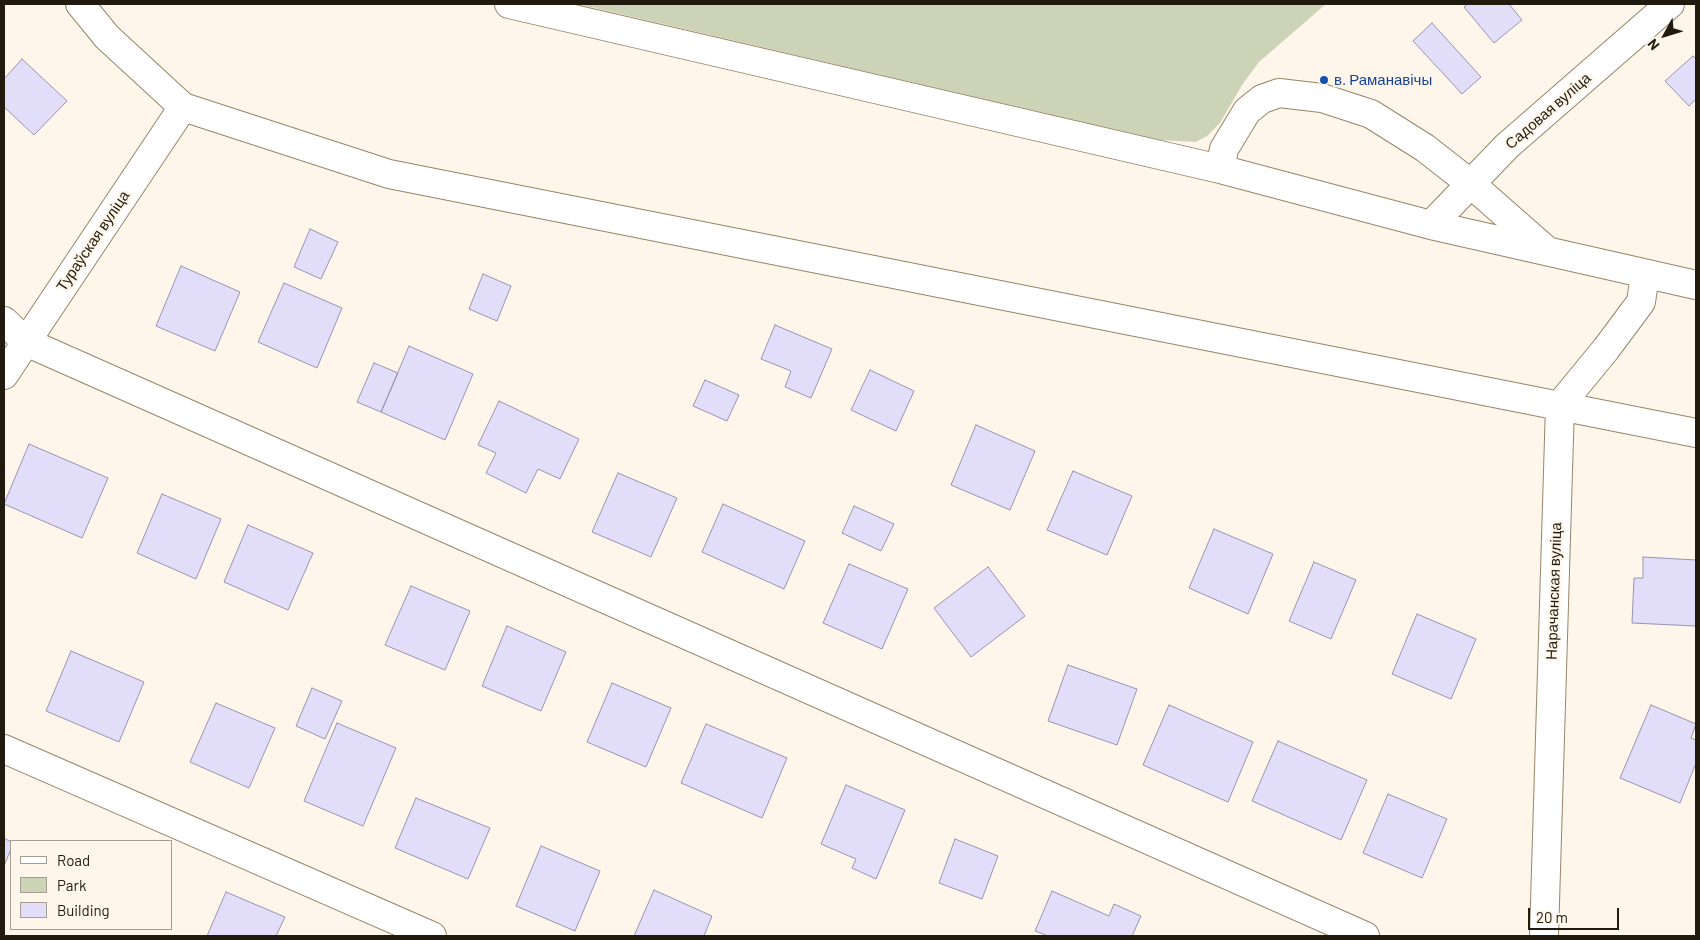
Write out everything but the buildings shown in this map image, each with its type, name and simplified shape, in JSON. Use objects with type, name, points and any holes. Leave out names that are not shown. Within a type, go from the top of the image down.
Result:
[{"type":"street","points":[[80,4],[107,37],[183,107],[389,174],[1696,433]]},
{"type":"street","points":[[509,4],[1220,169],[1431,225],[1696,285]]},
{"type":"street","name":"Садовая вуліца","points":[[1431,225],[1507,146],[1670,4]]},
{"type":"street","points":[[1220,169],[1224,148],[1247,111],[1262,99],[1279,94],[1322,98],[1371,114],[1425,148],[1471,184],[1546,250]]},
{"type":"street","name":"Тураўская вуліца","points":[[4,375],[183,107]]},
{"type":"street","points":[[1560,405],[1606,349],[1641,302],[1645,274]]},
{"type":"street","points":[[4,321],[26,342],[1365,936]]},
{"type":"street","name":"Нарачанская вуліца","points":[[1544,936],[1560,405]]},
{"type":"street","points":[[4,748],[432,936]]},
{"type":"green space","points":[[578,4],[1326,4],[1259,62],[1242,85],[1220,123],[1207,136],[1196,142],[1158,140]]},
{"type":"place","name":"в. Раманавічы","points":[[1324,80]]}]
